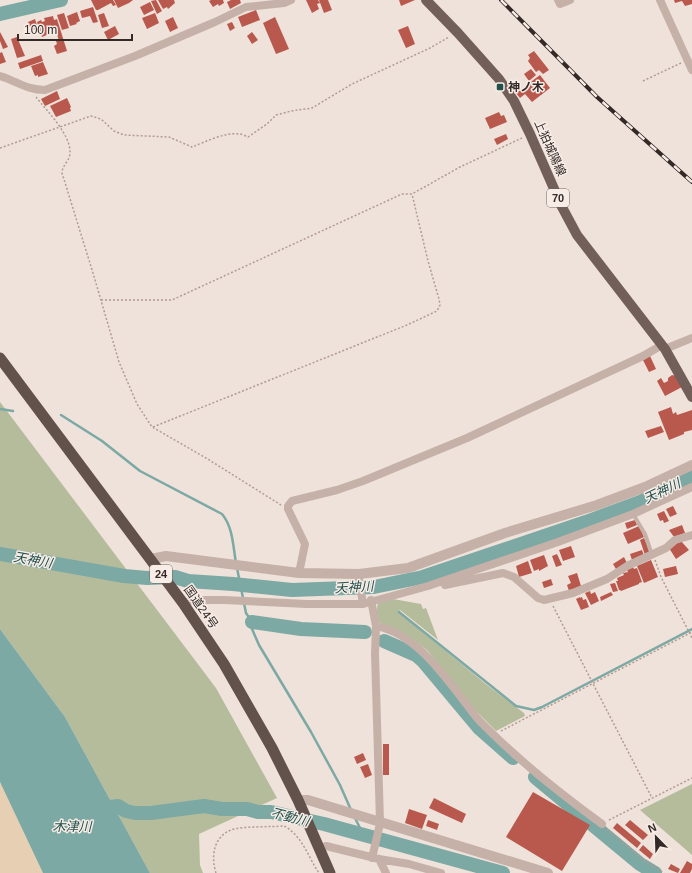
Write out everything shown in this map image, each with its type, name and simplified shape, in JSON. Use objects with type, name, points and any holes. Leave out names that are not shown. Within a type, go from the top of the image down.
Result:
[{"type":"highway","name":"国道24号","points":[[0,358],[151,559],[224,664],[272,748],[299,802],[330,873]]},
{"type":"main road","name":"上狛城陽線","points":[[426,0],[499,79],[514,101],[562,207],[577,235],[663,347],[692,397]]},
{"type":"street","points":[[0,76],[24,87],[34,90],[45,90],[135,56],[215,22],[246,7],[284,4],[291,0]]},
{"type":"street","points":[[558,0],[560,4],[570,0]]},
{"type":"street","points":[[660,0],[692,70]]},
{"type":"street","points":[[299,573],[305,544],[288,509],[288,506],[292,501],[338,490],[363,481],[467,438],[663,347],[692,338]]},
{"type":"street","points":[[151,559],[166,556],[299,573],[359,576],[408,568],[505,533],[597,505],[692,466]]},
{"type":"street","points":[[183,603],[194,600],[224,600],[307,604],[362,602],[371,600],[428,586],[633,514],[692,487]]},
{"type":"street","points":[[428,586],[439,586],[503,573],[514,577],[538,598],[544,600],[572,593],[608,579],[627,566],[666,548],[676,540],[692,535]]},
{"type":"street","points":[[359,576],[362,602]]},
{"type":"street","points":[[371,600],[376,626],[375,654],[378,804],[380,825],[375,856],[386,873]]},
{"type":"street","points":[[376,626],[405,638],[420,649],[442,672],[479,720],[494,735],[554,787],[602,824]]},
{"type":"street","points":[[299,802],[308,800],[380,825],[548,873]]},
{"type":"street","points":[[317,843],[442,873]]},
{"type":"lane","points":[[633,514],[645,534],[652,555]]},
{"type":"path","points":[[0,148],[91,116],[101,119],[114,131],[124,135],[169,137],[192,147],[227,136],[239,134],[248,137],[267,124],[276,115],[312,108],[352,84],[430,48],[458,33]]},
{"type":"path","points":[[643,81],[688,60]]},
{"type":"path","points":[[34,90],[35,97],[64,133],[70,151],[70,156],[62,169],[62,173],[119,362],[137,404],[152,427],[206,458],[288,509]]},
{"type":"path","points":[[101,300],[172,300],[402,194],[412,194],[460,167],[530,134]]},
{"type":"path","points":[[152,427],[407,325],[438,311],[440,305],[439,299],[412,194]]},
{"type":"path","points":[[652,555],[661,577],[692,638]]},
{"type":"path","points":[[549,599],[652,798]]},
{"type":"path","points":[[494,735],[690,633]]},
{"type":"path","points":[[664,873],[641,858],[602,824],[692,778]]},
{"type":"path","points":[[216,873],[213,863],[213,854],[218,840],[222,836],[231,830],[284,826],[291,830],[298,838],[319,873]]},
{"type":"green space","points":[[0,402],[216,688],[277,798],[199,834],[200,865],[203,873],[150,873],[65,717],[0,629]]},
{"type":"green space","points":[[393,599],[421,604],[423,609],[426,608],[438,640],[400,610],[398,612],[487,685],[524,713],[525,716],[496,731],[474,709],[428,651],[411,638],[379,622],[377,617],[377,606],[379,602]]},
{"type":"green space","points":[[692,784],[692,855],[640,810]]},
{"type":"sand","points":[[0,782],[43,873],[0,873]]},
{"type":"water","name":"木津川","points":[[0,629],[65,717],[150,873],[43,873],[0,782]]},
{"type":"building","points":[[91,0],[113,0],[116,5],[113,6],[111,3],[96,10]]},
{"type":"building","points":[[114,0],[133,0],[118,8]]},
{"type":"building","points":[[156,0],[162,11],[157,14],[151,1]]},
{"type":"building","points":[[158,0],[174,0],[175,3],[168,9],[167,7],[163,9]]},
{"type":"building","points":[[223,0],[224,3],[213,7],[209,1]]},
{"type":"building","points":[[231,0],[240,0],[241,3],[230,9],[227,2]]},
{"type":"building","points":[[306,0],[318,0],[320,3],[317,4],[319,9],[312,13]]},
{"type":"building","points":[[319,0],[328,0],[332,10],[324,13]]},
{"type":"building","points":[[399,0],[415,0],[401,6]]},
{"type":"building","points":[[674,0],[692,0],[692,4],[685,6],[682,1],[675,3]]},
{"type":"building","points":[[150,2],[154,10],[144,15],[140,7]]},
{"type":"building","points":[[93,7],[98,22],[93,23],[90,16],[82,18],[80,11]]},
{"type":"building","points":[[256,10],[260,20],[242,27],[238,17]]},
{"type":"building","points":[[77,12],[80,21],[76,23],[77,24],[70,26],[67,16]]},
{"type":"building","points":[[64,13],[69,28],[62,30],[57,15]]},
{"type":"building","points":[[104,13],[109,26],[102,28],[98,15]]},
{"type":"building","points":[[155,13],[159,23],[147,29],[142,18]]},
{"type":"building","points":[[53,16],[54,20],[57,19],[67,51],[57,54],[54,46],[57,44],[56,41],[59,41],[56,31],[42,37],[37,22],[41,20],[42,22],[45,21],[44,18]]},
{"type":"building","points":[[173,17],[178,28],[170,32],[165,21]]},
{"type":"building","points":[[275,17],[289,49],[276,54],[263,23]]},
{"type":"building","points":[[35,19],[38,28],[31,31],[28,22]]},
{"type":"building","points":[[232,22],[235,28],[230,31],[227,24]]},
{"type":"building","points":[[115,26],[119,34],[108,40],[104,32]]},
{"type":"building","points":[[408,26],[415,44],[406,48],[398,30]]},
{"type":"building","points":[[0,32],[8,47],[3,49],[0,41]]},
{"type":"building","points":[[252,32],[258,40],[252,44],[247,36]]},
{"type":"building","points":[[17,37],[25,56],[17,58],[11,39]]},
{"type":"building","points":[[534,51],[549,70],[543,74],[539,70],[536,72],[528,61],[530,58],[528,55]]},
{"type":"building","points":[[2,52],[6,62],[0,64],[0,53]]},
{"type":"building","points":[[41,55],[43,61],[20,69],[18,63]]},
{"type":"building","points":[[43,62],[48,74],[38,77],[38,75],[35,76],[31,66]]},
{"type":"building","points":[[531,69],[536,75],[529,81],[524,74]]},
{"type":"building","points":[[540,75],[550,88],[532,102],[525,94],[520,98],[516,93]]},
{"type":"building","points":[[57,91],[60,99],[45,106],[41,99]]},
{"type":"building","points":[[67,98],[71,111],[56,117],[50,106]]},
{"type":"building","points":[[499,112],[501,116],[504,115],[507,122],[490,129],[485,118]]},
{"type":"building","points":[[506,134],[508,139],[497,145],[494,139]]},
{"type":"building","points":[[650,356],[656,369],[649,372],[643,360]]},
{"type":"building","points":[[672,375],[676,376],[682,387],[665,396],[657,381],[661,378],[664,383],[668,381],[668,378]]},
{"type":"building","points":[[671,407],[673,414],[676,412],[677,415],[692,410],[692,430],[684,432],[684,434],[669,440],[658,412]]},
{"type":"building","points":[[661,426],[664,432],[648,438],[645,431]]},
{"type":"building","points":[[673,506],[677,514],[670,517],[666,509]]},
{"type":"building","points":[[664,511],[669,521],[664,523],[663,520],[660,521],[657,514]]},
{"type":"building","points":[[635,520],[637,525],[627,529],[625,523]]},
{"type":"building","points":[[682,525],[685,533],[674,537],[669,530]]},
{"type":"building","points":[[639,526],[644,537],[628,544],[623,533]]},
{"type":"building","points":[[644,538],[651,553],[645,555],[640,540]]},
{"type":"building","points":[[681,541],[689,550],[676,559],[669,548]]},
{"type":"building","points":[[571,546],[575,557],[563,561],[559,550]]},
{"type":"building","points":[[642,550],[644,556],[632,560],[630,554]]},
{"type":"building","points":[[557,554],[562,565],[556,567],[552,556]]},
{"type":"building","points":[[544,555],[548,566],[539,571],[539,569],[534,571],[530,560]]},
{"type":"building","points":[[624,557],[627,563],[616,569],[613,564]]},
{"type":"building","points":[[651,560],[658,577],[644,583],[637,566]]},
{"type":"building","points":[[528,561],[532,573],[519,577],[516,566]]},
{"type":"building","points":[[676,566],[678,574],[665,577],[663,569]]},
{"type":"building","points":[[633,567],[634,569],[637,568],[642,582],[621,591],[619,590],[616,581],[618,581],[617,578],[624,575],[623,573],[628,572],[627,570]]},
{"type":"building","points":[[577,573],[581,586],[569,591],[567,585],[571,583],[568,576]]},
{"type":"building","points":[[551,579],[553,585],[544,588],[542,582]]},
{"type":"building","points":[[615,583],[618,591],[613,592],[610,584]]},
{"type":"building","points":[[590,591],[591,594],[595,592],[599,601],[591,605],[585,593]]},
{"type":"building","points":[[611,592],[613,595],[601,601],[600,597]]},
{"type":"building","points":[[582,597],[583,600],[586,599],[589,607],[581,610],[576,599]]},
{"type":"building","points":[[383,744],[389,744],[389,775],[383,775]]},
{"type":"building","points":[[363,753],[366,760],[357,764],[354,757]]},
{"type":"building","points":[[368,764],[372,775],[365,778],[360,767]]},
{"type":"building","points":[[533,792],[590,825],[562,871],[506,837]]},
{"type":"building","points":[[434,798],[466,814],[462,823],[429,808]]},
{"type":"building","points":[[409,809],[427,815],[422,829],[405,823]]},
{"type":"building","points":[[428,820],[439,824],[437,830],[426,826]]},
{"type":"building","points":[[630,820],[648,835],[643,840],[625,825]]},
{"type":"building","points":[[617,823],[641,843],[637,848],[613,828]]},
{"type":"building","points":[[643,845],[653,854],[650,859],[639,850]]},
{"type":"building","points":[[687,861],[692,864],[690,873],[680,873]]},
{"type":"building","points":[[671,864],[680,869],[678,873],[668,869]]},
{"type":"waterway","points":[[0,14],[61,0]]},
{"type":"waterway","points":[[0,409],[13,411]]},
{"type":"waterway","points":[[61,415],[102,441],[140,471],[222,514],[226,519],[230,531],[236,563]]},
{"type":"waterway","name":"天神川","points":[[0,554],[124,576],[147,578],[175,577],[188,581],[292,590],[374,587],[423,577],[586,522],[640,502],[692,477]]},
{"type":"waterway","points":[[237,568],[246,613],[252,622],[252,629],[259,645],[311,732],[340,785],[351,810]]},
{"type":"waterway","points":[[399,612],[516,706],[534,710],[692,629]]},
{"type":"waterway","points":[[252,622],[301,629],[365,632]]},
{"type":"waterway","points":[[384,641],[416,655],[423,661],[479,728],[513,758]]},
{"type":"waterway","points":[[535,777],[640,864],[655,873]]},
{"type":"waterway","name":"不動川","points":[[95,809],[118,806],[126,811],[135,813],[151,813],[204,806],[222,809],[247,809],[258,812],[271,812],[324,824],[503,873]]},
{"type":"waterway","points":[[355,818],[364,836]]},
{"type":"railway","points":[[501,0],[597,97],[692,182]]},
{"type":"place","name":"神ノ木","points":[[500,87]]}]
